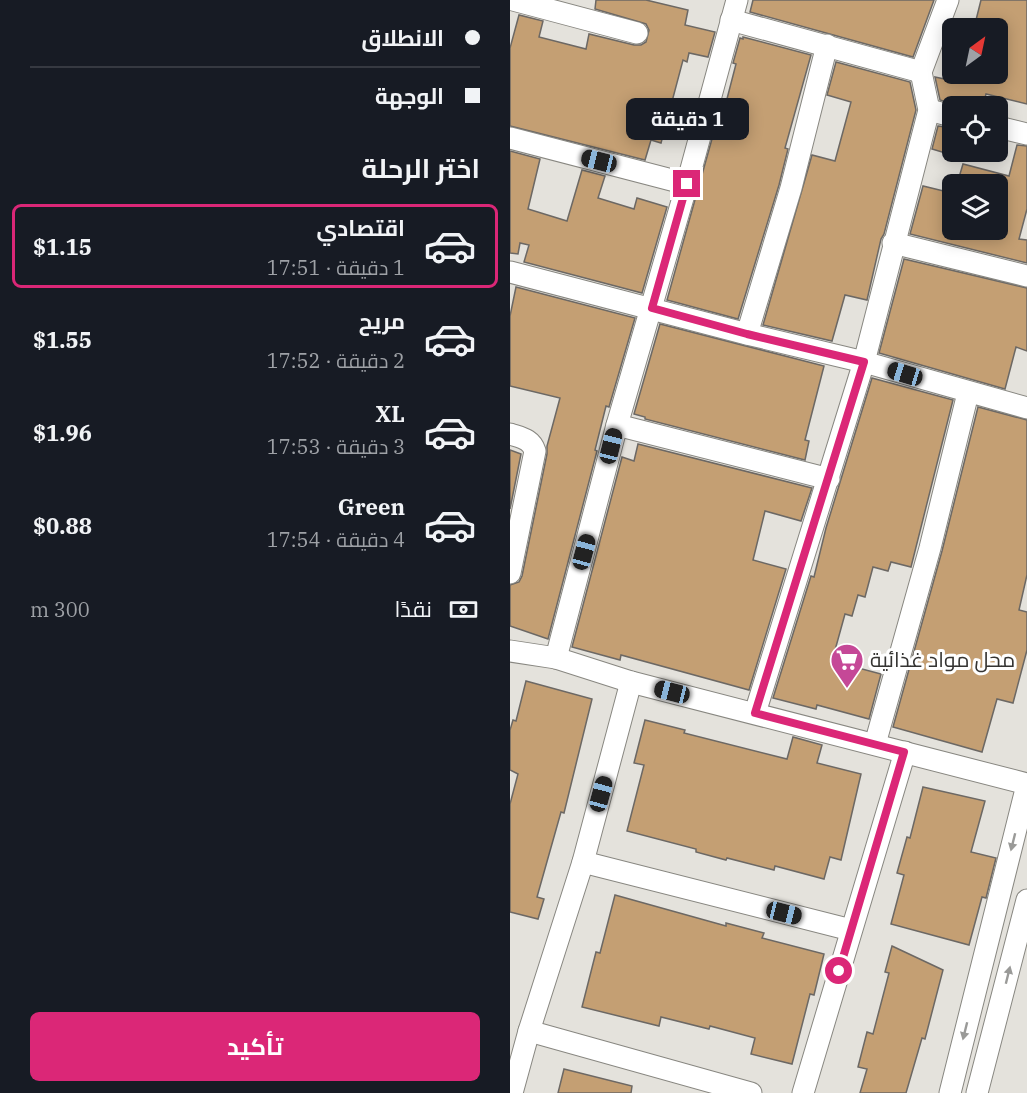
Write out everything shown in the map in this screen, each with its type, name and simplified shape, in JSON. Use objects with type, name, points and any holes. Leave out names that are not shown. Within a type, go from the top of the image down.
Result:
[{"type":"street","points":[[513,0],[637,33]]},
{"type":"street","points":[[755,713],[864,362],[929,110],[921,72],[948,0]]},
{"type":"street","points":[[556,658],[617,425],[687,184],[734,10],[827,45],[921,72]]},
{"type":"street","points":[[747,334],[791,188],[827,45]]},
{"type":"street","points":[[929,110],[942,113]]},
{"type":"street","points":[[1008,129],[1027,134]]},
{"type":"street","points":[[510,138],[687,184]]},
{"type":"street","points":[[893,243],[1027,276]]},
{"type":"street","points":[[510,272],[864,362],[1027,408]]},
{"type":"street","points":[[875,744],[930,548],[968,393]]},
{"type":"street","points":[[617,425],[829,479]]},
{"type":"street","points":[[510,434],[526,439],[533,444],[535,451],[510,570]]},
{"type":"street","points":[[510,651],[556,658],[631,682],[1027,784],[950,1093]]},
{"type":"street","points":[[512,1093],[529,1031],[583,862],[631,682]]},
{"type":"street","points":[[803,1093],[904,752]]},
{"type":"street","points":[[583,862],[851,930]]},
{"type":"street","points":[[977,1093],[1027,900]]},
{"type":"street","points":[[529,1031],[751,1093]]},
{"type":"building","points":[[596,0],[646,0],[688,10],[685,25],[715,32],[708,57],[689,53],[687,62],[683,60],[661,143],[651,140],[645,160],[510,126],[510,48],[519,15],[543,21],[539,37],[586,49],[589,34],[634,45],[646,42],[649,30],[646,24],[595,9]]},
{"type":"building","points":[[753,0],[934,0],[913,57],[750,12]]},
{"type":"building","points":[[981,0],[1027,0],[1027,104],[1008,99],[1008,96],[986,94],[986,96],[942,96],[942,101],[940,100],[935,77],[942,78],[942,84],[1008,84],[1008,18],[976,18]]},
{"type":"building","points":[[743,37],[811,55],[785,148],[788,149],[779,185],[738,319],[667,300],[717,121],[721,122],[736,64],[733,63],[740,38],[743,39]]},
{"type":"building","points":[[836,62],[910,82],[916,110],[867,300],[845,295],[832,341],[763,325],[812,155],[835,161],[851,102],[827,95]]},
{"type":"building","points":[[938,126],[942,127],[942,152],[932,149]]},
{"type":"building","points":[[1017,145],[1027,146],[1027,209],[1019,239],[1027,240],[1027,263],[910,234],[923,186],[942,191],[942,240],[1008,240],[1009,176]]},
{"type":"building","points":[[510,151],[540,159],[528,209],[567,221],[582,170],[605,176],[598,198],[634,209],[637,198],[667,207],[642,293],[524,262],[529,245],[520,243],[518,254],[510,253]]},
{"type":"building","points":[[963,164],[1001,174],[960,174]]},
{"type":"building","points":[[904,259],[1027,288],[1027,351],[1016,347],[1005,389],[879,353]]},
{"type":"building","points":[[516,287],[635,318],[609,407],[606,406],[595,450],[597,451],[548,639],[510,626],[510,585],[519,582],[522,576],[547,446],[560,398],[510,386],[510,316]]},
{"type":"building","points":[[660,324],[824,366],[805,440],[809,441],[805,460],[645,419],[645,417],[634,414]]},
{"type":"building","points":[[872,378],[953,400],[911,567],[891,562],[888,571],[873,567],[865,597],[858,595],[852,616],[845,614],[832,661],[881,674],[869,719],[817,705],[816,709],[773,698],[811,576],[814,577],[826,528]]},
{"type":"building","points":[[978,407],[1027,420],[1027,575],[1019,610],[1027,612],[1027,650],[1013,703],[997,699],[982,752],[893,727],[942,551]]},
{"type":"building","points":[[638,444],[812,488],[801,521],[765,511],[753,560],[786,569],[749,690],[621,655],[620,660],[572,647],[622,457],[634,461]]},
{"type":"building","points":[[510,450],[521,454],[510,509]]},
{"type":"building","points":[[526,681],[592,699],[564,813],[561,812],[537,897],[544,899],[538,919],[510,912],[510,804],[518,774],[510,770],[510,730],[513,720],[516,721]]},
{"type":"building","points":[[645,720],[685,730],[684,733],[787,759],[793,737],[822,745],[817,763],[861,774],[841,860],[830,857],[824,879],[775,866],[774,870],[727,858],[726,860],[696,852],[696,849],[627,831],[644,765],[634,763]]},
{"type":"building","points":[[923,787],[985,801],[971,852],[996,858],[986,898],[982,897],[969,945],[891,924],[904,875],[897,873],[907,837],[910,838]]},
{"type":"building","points":[[615,895],[726,926],[726,923],[764,933],[762,938],[824,954],[814,995],[810,994],[792,1064],[751,1054],[755,1038],[710,1026],[709,1029],[661,1017],[659,1026],[582,1007],[596,952],[600,953]]},
{"type":"building","points":[[892,946],[943,970],[925,1039],[922,1038],[906,1093],[860,1093],[867,1069],[858,1067],[867,1032],[873,1034],[889,973],[885,972]]},
{"type":"building","points":[[564,1069],[632,1086],[631,1093],[558,1093]]},
{"type":"place","name":"محل مواد غذائية","points":[[847,689]]},
{"type":"route","points":[[687,184],[652,308],[864,362],[755,713],[904,752],[839,971]]}]
